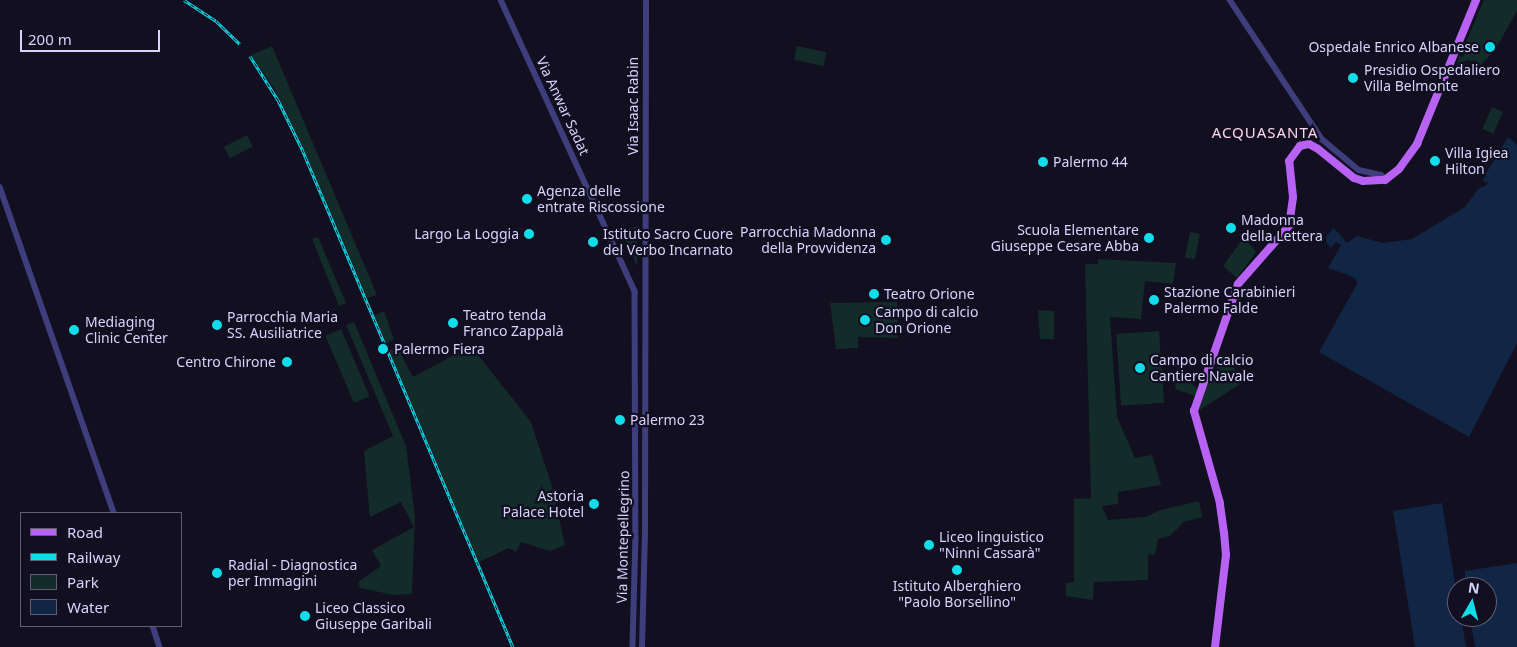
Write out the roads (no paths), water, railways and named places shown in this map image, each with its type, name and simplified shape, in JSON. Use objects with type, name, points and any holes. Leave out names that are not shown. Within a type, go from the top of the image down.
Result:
[{"type":"main road","points":[[1215,647],[1226,555],[1220,503],[1194,411],[1238,284],[1285,231],[1293,213],[1289,161],[1300,146],[1309,144],[1318,149],[1354,178],[1374,182],[1385,180],[1399,169],[1417,144],[1476,0]]},
{"type":"street","name":"Via Anwar Sadat","points":[[501,0],[635,292]]},
{"type":"street","name":"Via Isaac Rabin","points":[[645,212],[646,0]]},
{"type":"street","points":[[1230,0],[1322,139],[1359,170],[1381,175],[1385,180]]},
{"type":"street","points":[[0,187],[114,512]]},
{"type":"street","name":"Via Montepellegrino","points":[[642,647],[645,212]]},
{"type":"street","name":"Via Montepellegrino","points":[[633,647],[636,426],[635,292]]},
{"type":"street","points":[[636,426],[645,426]]},
{"type":"street","points":[[153,627],[160,647]]},
{"type":"water","points":[[1508,137],[1517,145],[1517,343],[1469,437],[1319,352],[1357,284],[1356,279],[1328,268],[1341,245],[1336,242],[1331,248],[1326,242],[1327,235],[1334,228],[1347,243],[1357,236],[1383,243],[1412,239],[1465,207],[1479,188],[1486,186],[1488,183],[1483,181],[1485,175]]},
{"type":"water","points":[[1442,503],[1454,577],[1447,577],[1447,627],[1463,627],[1466,647],[1415,647],[1393,511]]},
{"type":"water","points":[[1517,563],[1517,647],[1475,647],[1472,627],[1497,627],[1497,577],[1465,577],[1465,571]]},
{"type":"railway","points":[[184,0],[216,21],[240,44]]},
{"type":"railway","points":[[250,56],[278,100],[302,149],[513,647]]},
{"type":"place","name":"Ospedale Enrico Albanese","points":[[1490,47]]},
{"type":"place","name":"Presidio Ospedaliero Villa Belmonte","points":[[1353,78]]},
{"type":"place","name":"Villa Igiea Hilton","points":[[1435,161]]},
{"type":"place","name":"Palermo 44","points":[[1043,162]]},
{"type":"place","name":"Agenza delle entrate Riscossione","points":[[527,199]]},
{"type":"place","name":"Madonna della Lettera","points":[[1231,228]]},
{"type":"place","name":"Largo La Loggia","points":[[529,234]]},
{"type":"place","name":"Scuola Elementare Giuseppe Cesare Abba","points":[[1149,238]]},
{"type":"place","name":"Parrocchia Madonna della Provvidenza","points":[[886,240]]},
{"type":"place","name":"Istituto Sacro Cuore del Verbo Incarnato","points":[[593,242]]},
{"type":"place","name":"Teatro Orione","points":[[874,294]]},
{"type":"place","name":"Stazione Carabinieri Palermo Falde","points":[[1154,300]]},
{"type":"place","name":"Campo di calcio Don Orione","points":[[865,320]]},
{"type":"place","name":"Teatro tenda Franco Zappalà","points":[[453,323]]},
{"type":"place","name":"Parrocchia Maria SS. Ausiliatrice","points":[[217,325]]},
{"type":"place","name":"Mediaging Clinic Center","points":[[74,330]]},
{"type":"place","name":"Palermo Fiera","points":[[383,349]]},
{"type":"place","name":"Centro Chirone","points":[[287,362]]},
{"type":"place","name":"Campo di calcio Cantiere Navale","points":[[1140,368]]},
{"type":"place","name":"Palermo 23","points":[[620,420]]},
{"type":"place","name":"Astoria Palace Hotel","points":[[594,504]]},
{"type":"place","name":"Liceo linguistico \"Ninni Cassarà\"","points":[[929,545]]},
{"type":"place","name":"Istituto Alberghiero \"Paolo Borsellino\"","points":[[957,570]]},
{"type":"place","name":"Radial - Diagnostica per Immagini","points":[[217,573]]},
{"type":"place","name":"Liceo Classico Giuseppe Garibali","points":[[305,616]]},
{"type":"district","name":"ACQUASANTA","points":[[1265,133]]}]
